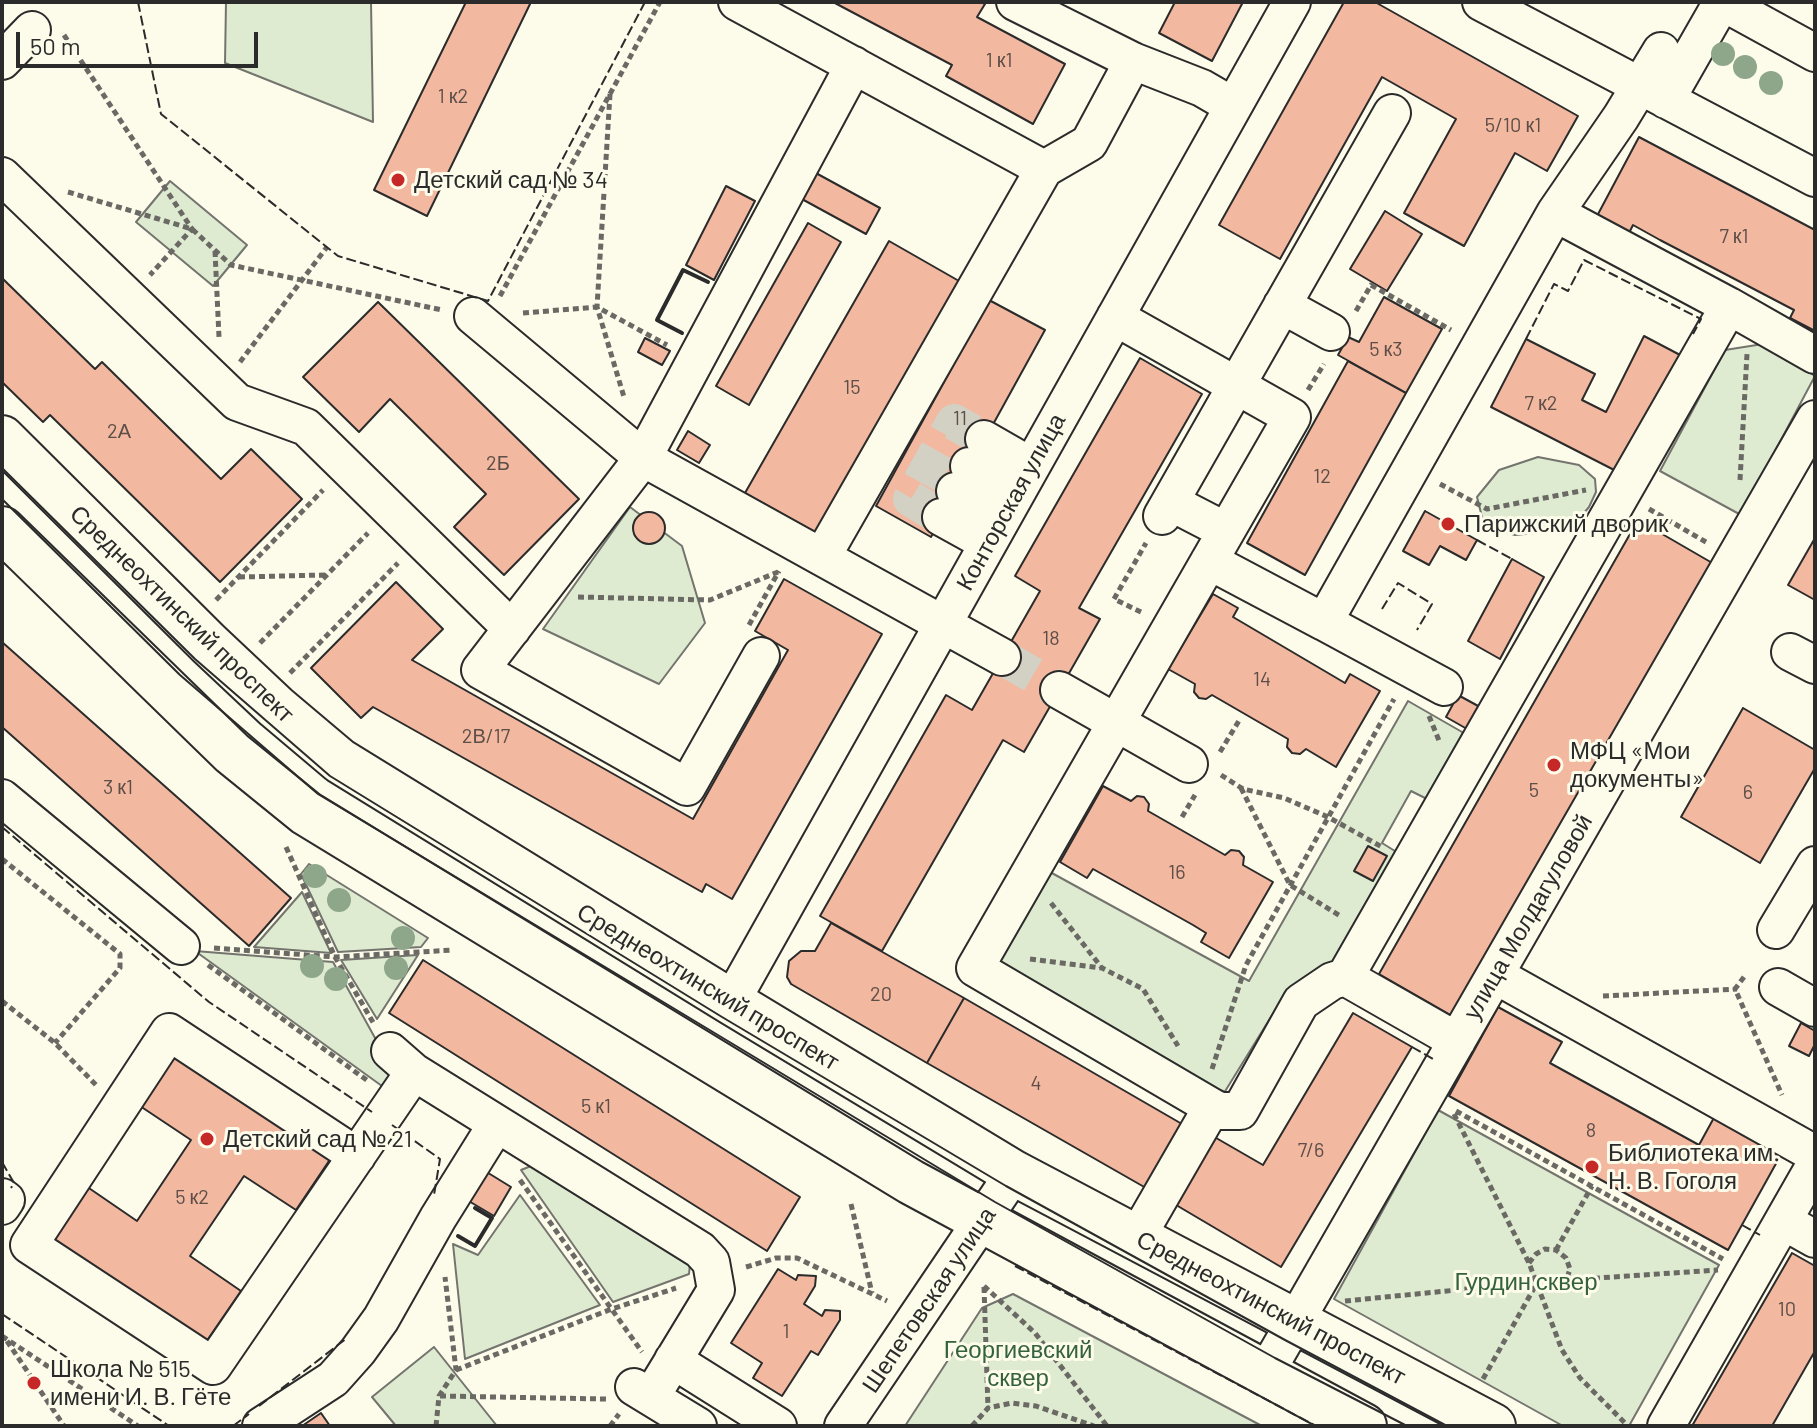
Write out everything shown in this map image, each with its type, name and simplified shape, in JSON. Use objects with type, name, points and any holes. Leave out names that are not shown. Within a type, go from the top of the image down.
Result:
[{"type":"main road","name":"Среднеохтинский проспект","points":[[2,438],[220,654],[340,761],[1014,1173],[1296,1321],[1486,1407]]},
{"type":"main road","points":[[2,529],[188,712],[232,753],[306,813],[911,1182],[1364,1426]]},
{"type":"street","points":[[737,2],[1044,169]]},
{"type":"street","points":[[1015,2],[1133,61],[1202,88],[1233,106]]},
{"type":"street","name":"Конторская улица","points":[[731,1002],[1292,2]]},
{"type":"street","points":[[1481,2],[1815,178]]},
{"type":"street","points":[[1324,622],[1555,213],[1722,2],[1815,53]]},
{"type":"street","points":[[2,61],[48,32]]},
{"type":"street","points":[[1653,93],[1661,51]]},
{"type":"street","points":[[799,557],[1044,169],[1089,143],[1133,61]]},
{"type":"street","points":[[761,656],[687,787],[480,670],[643,458],[854,65]]},
{"type":"street","points":[[1392,113],[1166,509],[1324,622],[1444,687]]},
{"type":"street","points":[[2,176],[237,402],[306,427],[512,629]]},
{"type":"street","points":[[1555,213],[1815,355]]},
{"type":"street","points":[[1282,305],[1338,334]]},
{"type":"street","points":[[1115,317],[1292,417],[975,968],[1212,1107],[1220,1111],[1240,1111],[1301,1002],[1332,981],[1345,977],[1619,500],[1740,312]]},
{"type":"street","points":[[482,316],[643,458],[799,557],[943,624],[1002,657]]},
{"type":"street","name":"улица Молдагуловой","points":[[1265,1374],[1815,419]]},
{"type":"street","points":[[1010,505],[962,478],[1010,505]]},
{"type":"street","points":[[1059,690],[1199,766]]},
{"type":"street","points":[[2,798],[181,946]]},
{"type":"street","points":[[1776,930],[1815,865]]},
{"type":"street","points":[[1495,975],[1815,1154]]},
{"type":"street","points":[[1345,977],[1389,1018],[1457,1041]]},
{"type":"street","points":[[1778,987],[1815,1008]]},
{"type":"street","points":[[357,1156],[169,1032],[29,1245],[213,1366],[357,1156],[400,1075],[496,1125],[700,1250],[711,1262],[716,1290],[655,1381]]},
{"type":"street","points":[[1137,1237],[1212,1107]]},
{"type":"street","points":[[261,1426],[333,1379],[358,1351],[381,1319],[438,1218],[496,1125]]},
{"type":"street","points":[[1666,1426],[1735,1273],[1783,1221],[1815,1165]]},
{"type":"street","name":"Шепетовская улица","points":[[843,1426],[1014,1173]]},
{"type":"street","points":[[2,1197],[6,1200],[2,1206]]},
{"type":"street","points":[[1783,1221],[1815,1239]]},
{"type":"street","points":[[655,1381],[698,1426]]},
{"type":"street","points":[[655,1381],[778,1426]]},
{"type":"path","points":[[482,316],[660,2]]},
{"type":"path","points":[[48,32],[192,229],[231,265],[482,316],[597,307],[656,339]]},
{"type":"path","points":[[610,94],[597,307],[624,398]]},
{"type":"path","points":[[60,189],[192,229]]},
{"type":"path","points":[[129,298],[192,229]]},
{"type":"path","points":[[221,387],[327,247]]},
{"type":"path","points":[[215,250],[221,387]]},
{"type":"path","points":[[1292,417],[1338,334],[1371,285],[1480,346]]},
{"type":"path","points":[[1740,312],[1740,484]]},
{"type":"path","points":[[212,603],[346,466]]},
{"type":"path","points":[[1411,468],[1487,509],[1586,490],[1619,500],[1715,547]]},
{"type":"path","points":[[1166,509],[1114,599],[1170,628]]},
{"type":"path","points":[[257,646],[391,510]]},
{"type":"path","points":[[287,676],[421,540]]},
{"type":"path","points":[[537,596],[710,600],[799,557]]},
{"type":"path","points":[[761,656],[738,643],[799,557]]},
{"type":"path","points":[[238,577],[327,575]]},
{"type":"path","points":[[1410,670],[1456,783]]},
{"type":"path","points":[[1212,1107],[1206,1092],[1246,965],[1410,670]]},
{"type":"path","points":[[1240,719],[1199,766],[1241,788],[1284,798],[1328,817],[1410,864]]},
{"type":"path","points":[[1241,788],[1290,885],[1370,934]]},
{"type":"path","points":[[284,842],[335,957],[400,1075]]},
{"type":"path","points":[[2,859],[120,954],[120,968],[55,1043]]},
{"type":"path","points":[[1034,864],[1043,893],[1102,968]]},
{"type":"path","points":[[181,946],[335,957],[453,950]]},
{"type":"path","points":[[181,946],[400,1075]]},
{"type":"path","points":[[975,968],[1006,956],[1102,968],[1143,989],[1166,1026]]},
{"type":"path","points":[[1611,995],[1778,987]]},
{"type":"path","points":[[1735,989],[1786,1103]]},
{"type":"path","points":[[2,1001],[55,1043],[118,1109]]},
{"type":"path","points":[[1626,1424],[1580,1378],[1562,1350],[1538,1282],[1451,1108],[1592,1186],[1735,1273]]},
{"type":"path","points":[[439,1396],[630,1400],[655,1381],[513,1169],[496,1125]]},
{"type":"path","points":[[1556,1250],[1592,1186]]},
{"type":"path","points":[[851,1204],[872,1294]]},
{"type":"path","points":[[438,1218],[456,1370]]},
{"type":"path","points":[[1529,1263],[1545,1249],[1556,1250],[1566,1258],[1570,1269],[1566,1281]]},
{"type":"path","points":[[436,1426],[439,1396],[456,1370],[609,1310],[776,1258],[797,1258],[887,1301]]},
{"type":"path","points":[[1336,1301],[1538,1282],[1735,1273]]},
{"type":"path","points":[[1486,1407],[1538,1282]]},
{"type":"path","points":[[988,1408],[984,1286],[1035,1333],[1107,1426]]},
{"type":"path","points":[[3,1336],[64,1426]]},
{"type":"path","points":[[3,1336],[138,1426]]},
{"type":"path","points":[[972,1426],[988,1408],[1012,1403],[1036,1406],[1094,1426]]},
{"type":"green space","points":[[226,2],[371,2],[373,122],[225,63]]},
{"type":"green space","points":[[170,181],[247,245],[213,286],[136,222]]},
{"type":"green space","points":[[1763,344],[1815,376],[1741,515],[1660,471],[1725,350]]},
{"type":"green space","points":[[1538,457],[1579,465],[1595,479],[1596,492],[1589,507],[1563,530],[1515,535],[1495,529],[1482,517],[1477,497],[1499,470]]},
{"type":"green space","points":[[630,507],[682,546],[705,623],[659,684],[543,629]]},
{"type":"green space","points":[[1408,701],[1469,736],[1433,802],[1411,791],[1382,843],[1403,856],[1340,967],[1287,991],[1224,1093],[997,965],[1050,872],[1249,981]]},
{"type":"green space","points":[[309,864],[428,938],[421,947],[338,952],[301,874]]},
{"type":"green space","points":[[302,892],[331,953],[254,947]]},
{"type":"green space","points":[[195,951],[333,962],[385,1056],[406,1073],[393,1094]]},
{"type":"green space","points":[[418,955],[377,1019],[341,960]]},
{"type":"green space","name":"Гурдин сквер","points":[[1438,1110],[1719,1265],[1629,1426],[1563,1426],[1334,1299]]},
{"type":"green space","points":[[541,1162],[691,1253],[689,1274],[613,1302],[521,1170]]},
{"type":"green space","points":[[520,1195],[600,1305],[465,1359],[453,1244],[478,1255]]},
{"type":"green space","name":"Георгиевский сквер","points":[[1013,1294],[1262,1426],[905,1426],[982,1308]]},
{"type":"green space","points":[[434,1347],[497,1426],[396,1426],[372,1397]]},
{"type":"building","points":[[466,2],[531,2],[427,216],[374,190]]},
{"type":"building","points":[[833,2],[981,2],[985,4],[977,17],[1065,64],[1033,124],[946,76],[952,65]]},
{"type":"building","points":[[1175,2],[1243,2],[1212,61],[1159,33]]},
{"type":"building","points":[[1344,2],[1375,2],[1578,116],[1547,171],[1515,153],[1464,246],[1404,213],[1456,119],[1382,77],[1280,259],[1219,225]]},
{"type":"building","points":[[1639,137],[1815,230],[1815,331],[1790,318],[1794,310],[1633,225],[1629,233],[1597,216]]},
{"type":"building","points":[[814,172],[880,208],[866,234],[800,198]]},
{"type":"building","points":[[726,186],[755,201],[714,280],[686,265]]},
{"type":"building","points":[[1385,211],[1422,234],[1387,291],[1350,269]]},
{"type":"building","points":[[808,223],[841,242],[749,405],[716,386]]},
{"type":"building","points":[[889,241],[959,281],[816,533],[745,493]]},
{"type":"building","points":[[2,278],[95,369],[102,362],[221,479],[251,449],[302,499],[220,582],[50,415],[43,422],[2,382]]},
{"type":"building","points":[[1384,297],[1442,329],[1406,393],[1338,355],[1348,337],[1359,342]]},
{"type":"building","points":[[989,300],[1045,330],[931,537],[876,506]]},
{"type":"building","points":[[378,302],[579,499],[504,575],[454,527],[486,494],[390,399],[359,432],[303,377]]},
{"type":"building","points":[[1644,336],[1682,356],[1622,474],[1491,407],[1526,339],[1595,374],[1582,400],[1606,412]]},
{"type":"building","points":[[645,338],[670,351],[662,365],[638,352]]},
{"type":"building","points":[[1140,358],[1202,394],[1079,608],[1100,619],[1024,752],[1003,740],[882,951],[820,916],[946,695],[972,710],[1040,591],[1015,576]]},
{"type":"building","points":[[1348,361],[1406,393],[1305,575],[1247,543]]},
{"type":"building","points":[[688,431],[710,445],[699,463],[677,450]]},
{"type":"building","points":[[1425,511],[1477,540],[1466,560],[1440,546],[1429,565],[1403,551]]},
{"type":"building","points":[[649,512],[661,516],[665,528],[661,540],[649,544],[637,540],[633,528],[637,516]]},
{"type":"building","points":[[1638,520],[1714,564],[1454,1017],[1379,974]]},
{"type":"building","points":[[1815,538],[1815,600],[1788,585]]},
{"type":"building","points":[[1512,559],[1544,577],[1500,659],[1468,641]]},
{"type":"building","points":[[784,579],[882,634],[732,899],[706,884],[702,892],[373,707],[361,718],[311,668],[396,582],[443,629],[412,660],[693,819],[788,650],[755,631]]},
{"type":"building","points":[[1213,594],[1238,608],[1233,617],[1345,683],[1350,674],[1380,691],[1336,767],[1306,749],[1300,754],[1292,753],[1287,747],[1288,739],[1212,695],[1206,699],[1199,698],[1194,692],[1195,684],[1168,669]]},
{"type":"building","points":[[2,642],[291,898],[249,946],[2,727]]},
{"type":"building","points":[[1458,695],[1480,707],[1467,729],[1446,717]]},
{"type":"building","points":[[1743,708],[1815,750],[1815,768],[1760,863],[1681,817]]},
{"type":"building","points":[[1103,786],[1131,801],[1137,796],[1144,797],[1149,804],[1148,811],[1225,855],[1231,850],[1239,851],[1244,857],[1243,865],[1273,882],[1229,958],[1201,942],[1206,933],[1193,925],[1093,869],[1087,878],[1060,862]]},
{"type":"building","points":[[1368,846],[1387,856],[1373,881],[1354,871]]},
{"type":"building","points":[[831,923],[964,998],[927,1063],[791,984],[787,977],[789,961],[801,951],[815,951]]},
{"type":"building","points":[[423,960],[800,1197],[767,1251],[389,1013]]},
{"type":"building","points":[[964,998],[1182,1124],[1146,1188],[927,1063]]},
{"type":"building","points":[[1498,1007],[1562,1042],[1550,1063],[1699,1145],[1716,1114],[1783,1151],[1728,1250],[1449,1096]]},
{"type":"building","points":[[1353,1013],[1412,1047],[1281,1267],[1171,1202],[1211,1135],[1263,1165]]},
{"type":"building","points":[[1801,1023],[1815,1031],[1815,1044],[1809,1056],[1789,1046]]},
{"type":"building","points":[[173,1051],[331,1158],[296,1210],[244,1176],[190,1256],[241,1291],[206,1342],[48,1235],[83,1184],[137,1221],[191,1140],[137,1104]]},
{"type":"building","points":[[485,1171],[511,1187],[494,1216],[467,1200]]},
{"type":"building","points":[[1792,1253],[1815,1266],[1815,1351],[1772,1426],[1692,1426]]},
{"type":"building","points":[[778,1269],[796,1280],[798,1275],[816,1276],[815,1286],[804,1304],[822,1316],[825,1310],[840,1311],[840,1320],[818,1355],[811,1351],[782,1396],[753,1378],[762,1363],[731,1343]]},
{"type":"building","points":[[321,1413],[330,1426],[302,1426]]},
{"type":"tunnel","points":[[941,517],[911,499],[954,422],[984,439]]},
{"type":"tunnel","points":[[1002,657],[1059,690]]},
{"type":"tram line","points":[[2,468],[195,659],[330,776],[722,1017],[1006,1186],[1447,1426]]},
{"type":"tram line","points":[[2,499],[180,675],[318,794],[995,1202],[1275,1358],[1407,1426]]},
{"type":"fence","points":[[138,2],[161,114],[338,256],[488,301],[645,2]]},
{"type":"fence","points":[[1526,339],[1554,284],[1568,291],[1584,260],[1701,319],[1693,334]]},
{"type":"fence","points":[[1477,540],[1512,559]]},
{"type":"fence","points":[[1382,609],[1398,583],[1432,604],[1417,630]]},
{"type":"fence","points":[[2,827],[209,1002],[372,1112]]},
{"type":"fence","points":[[1412,1047],[1433,1059]]},
{"type":"fence","points":[[392,1125],[440,1159],[434,1195]]},
{"type":"fence","points":[[2,1162],[14,1183],[11,1188]]},
{"type":"fence","points":[[1742,1225],[1760,1235]]},
{"type":"fence","points":[[1015,1266],[1316,1426]]},
{"type":"fence","points":[[2,1314],[169,1426]]},
{"type":"fence","points":[[259,1406],[347,1338]]},
{"type":"fence","points":[[233,1426],[249,1414]]},
{"type":"wall","points":[[682,333],[657,320],[683,270],[708,282]]},
{"type":"wall","points":[[458,1236],[475,1246],[492,1218],[475,1208]]},
{"type":"place","name":"Детский сад № 34","points":[[398,180]]},
{"type":"place","name":"Парижский дворик","points":[[1448,524]]},
{"type":"place","name":"МФЦ «Мои документы»","points":[[1554,765]]},
{"type":"place","name":"Детский сад № 21","points":[[207,1139]]},
{"type":"place","name":"Библиотека им. Н. В. Гоголя","points":[[1592,1167]]},
{"type":"place","name":"Школа № 515 имени И. В. Гёте","points":[[34,1383]]}]
